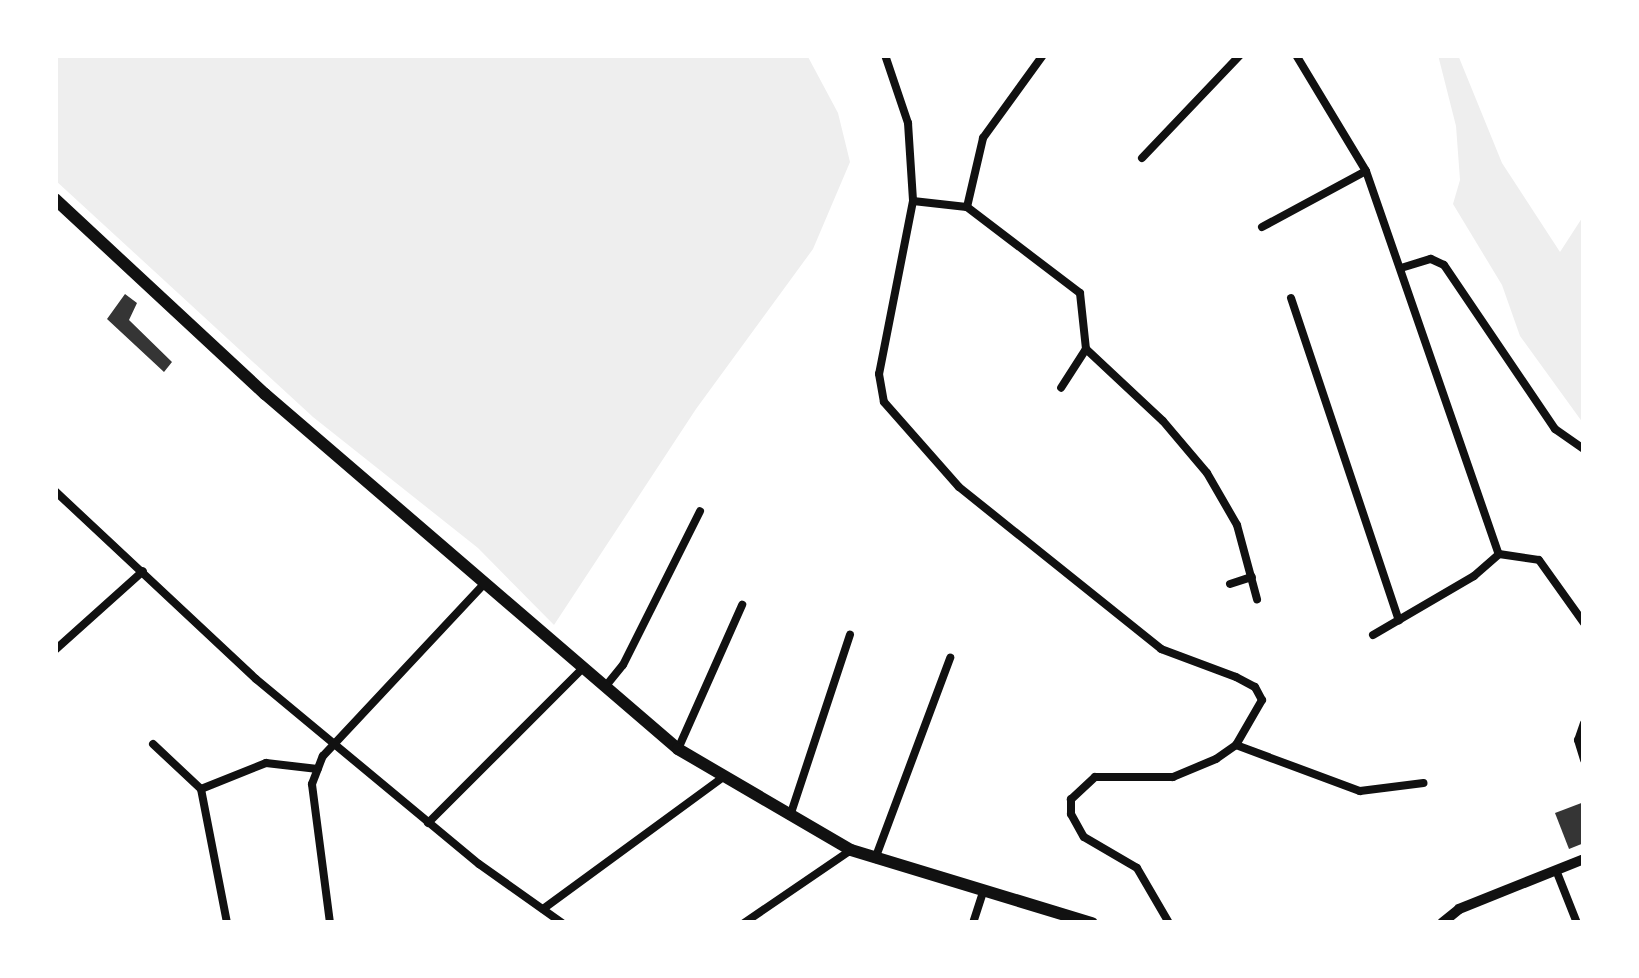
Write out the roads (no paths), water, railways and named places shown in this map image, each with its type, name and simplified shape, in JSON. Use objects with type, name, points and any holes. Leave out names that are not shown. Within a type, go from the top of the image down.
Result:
[{"type":"main road","points":[[55,199],[265,394],[581,670],[678,749],[789,819],[851,850],[1092,923]]},
{"type":"street","points":[[885,55],[908,123],[913,201],[879,374],[884,402],[959,487],[1162,649],[1255,687],[1260,709],[1236,744],[1172,776],[1095,778],[1071,798],[1071,814],[1084,837],[1137,868],[1168,923]]},
{"type":"street","points":[[966,207],[984,138],[1043,55]]},
{"type":"street","points":[[1142,158],[1240,55]]},
{"type":"street","points":[[1296,55],[1366,171],[1499,554]]},
{"type":"street","points":[[1262,227],[1366,171]]},
{"type":"street","points":[[913,201],[966,207],[1080,293],[1086,350],[1061,388]]},
{"type":"street","points":[[1402,268],[1431,259],[1444,265],[1556,429],[1584,449]]},
{"type":"street","points":[[1291,298],[1399,620]]},
{"type":"street","points":[[1086,350],[1164,420],[1207,473],[1237,525],[1258,599]]},
{"type":"street","points":[[55,492],[428,823],[562,923]]},
{"type":"street","points":[[604,689],[623,665],[700,511]]},
{"type":"street","points":[[1374,635],[1499,554],[1539,560],[1584,623]]},
{"type":"street","points":[[55,650],[143,572]]},
{"type":"street","points":[[1230,584],[1252,578]]},
{"type":"street","points":[[330,923],[312,784],[318,770],[334,743],[485,583]]},
{"type":"street","points":[[678,749],[742,606]]},
{"type":"street","points":[[789,819],[850,635]]},
{"type":"street","points":[[875,859],[950,658]]},
{"type":"street","points":[[428,823],[581,670]]},
{"type":"street","points":[[1584,724],[1578,743],[1584,760]]},
{"type":"street","points":[[154,744],[201,789],[227,923]]},
{"type":"street","points":[[1236,744],[1360,791],[1424,783]]},
{"type":"street","points":[[201,789],[266,764],[318,770]]},
{"type":"street","points":[[542,909],[722,778]]},
{"type":"street","points":[[744,923],[851,850]]},
{"type":"street","points":[[1442,923],[1459,909],[1584,859]]},
{"type":"street","points":[[1556,870],[1578,923]]},
{"type":"street","points":[[972,923],[983,893]]}]
